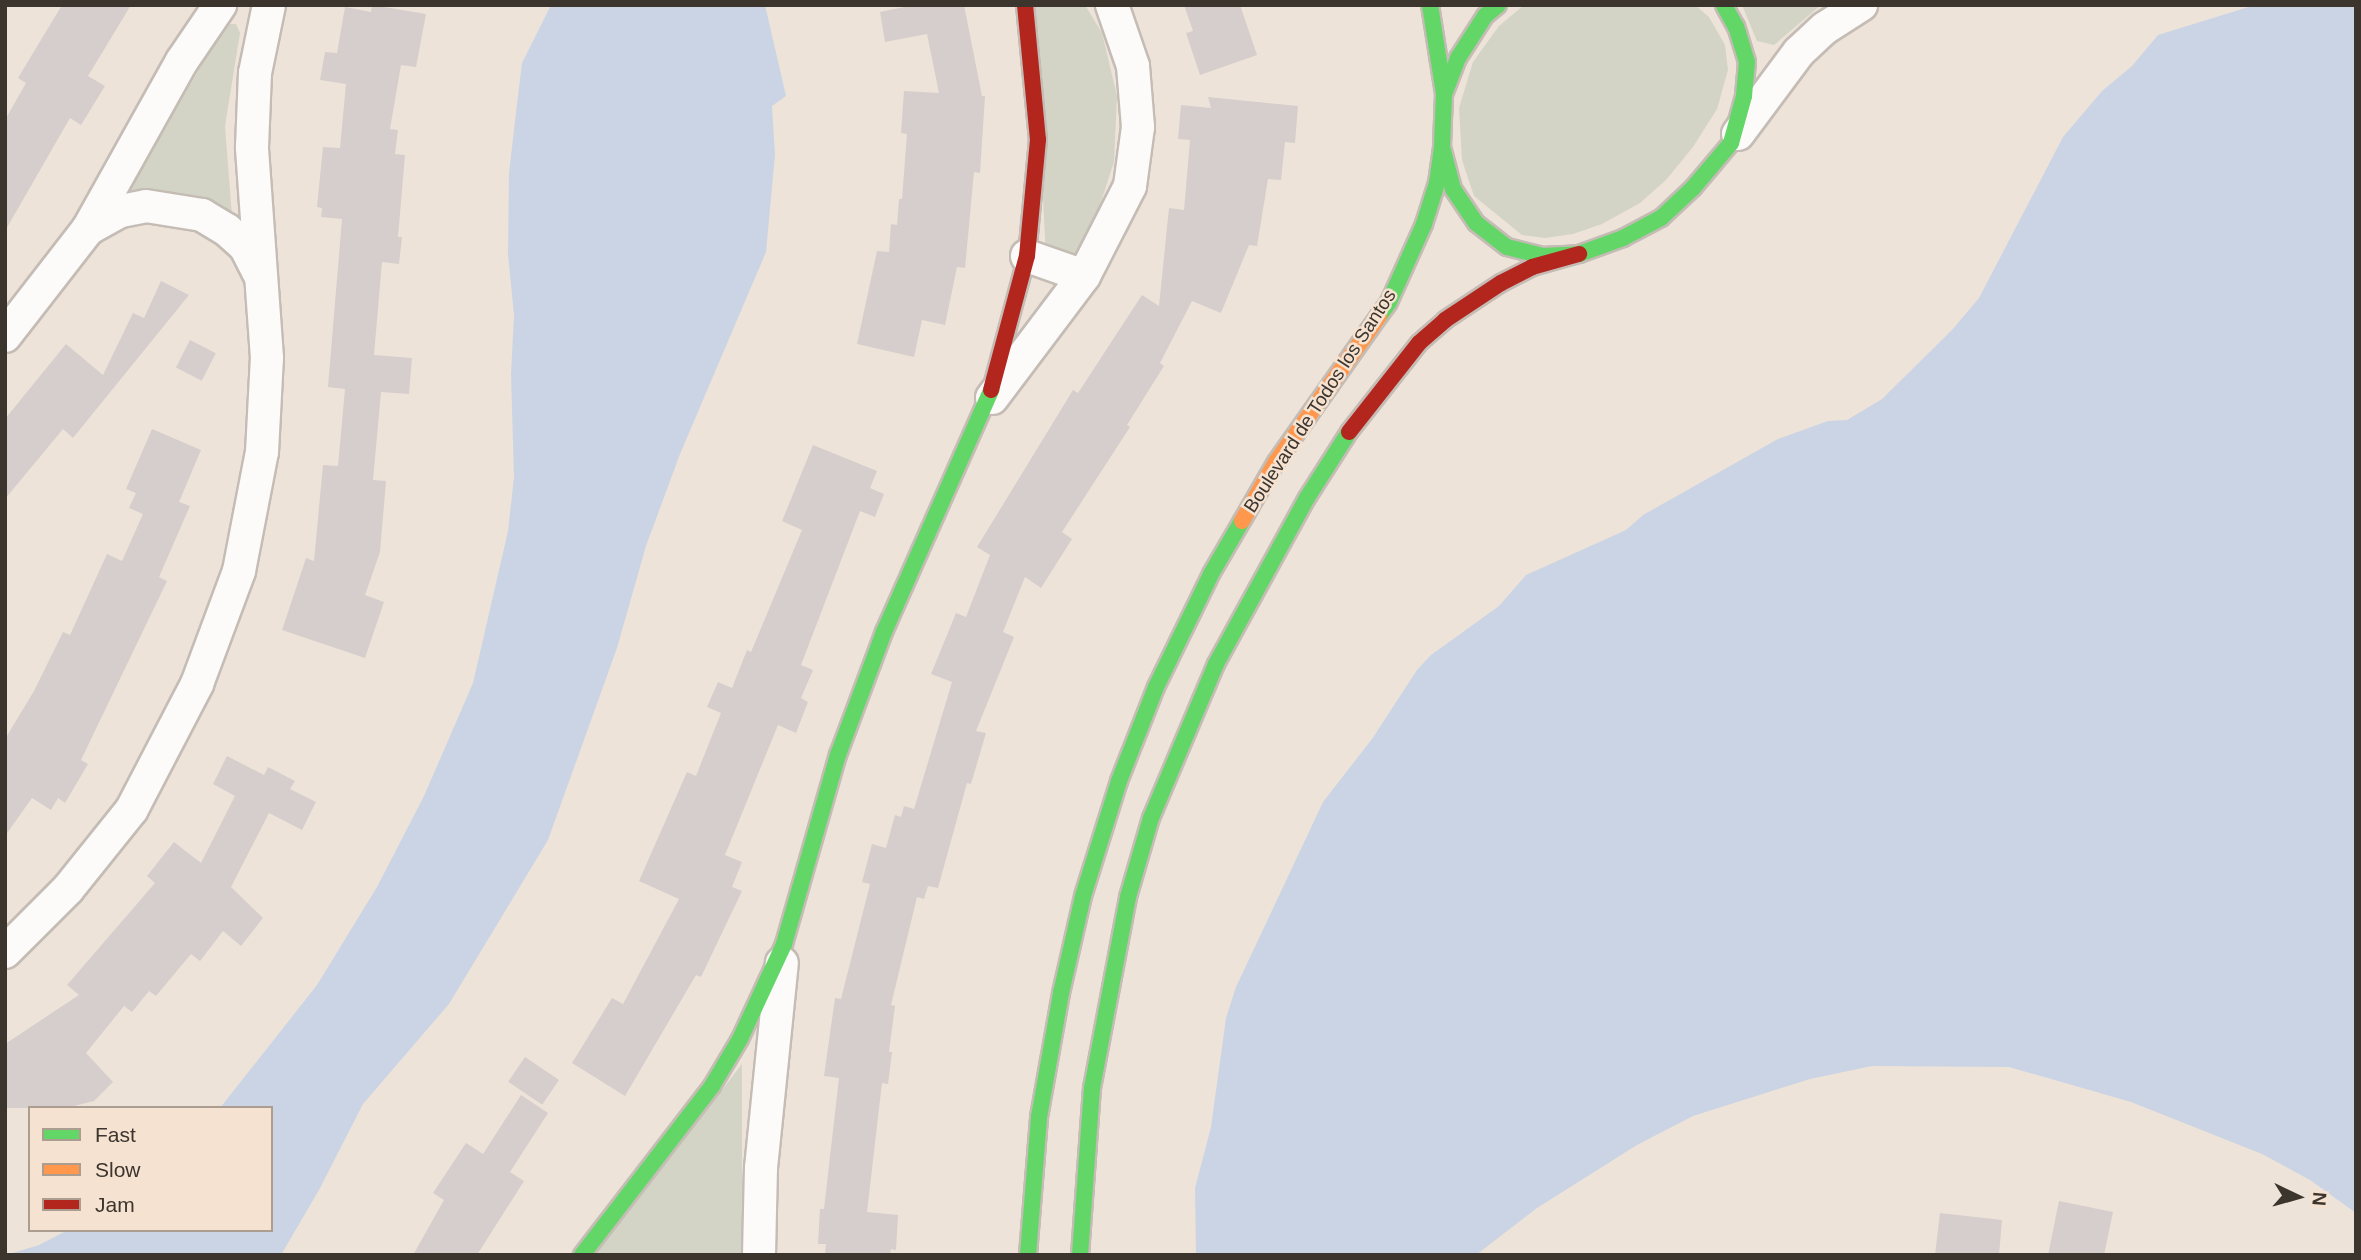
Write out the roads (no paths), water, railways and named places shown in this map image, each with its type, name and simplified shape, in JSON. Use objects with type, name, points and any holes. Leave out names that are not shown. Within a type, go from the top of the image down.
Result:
[{"type":"street","points":[[5,335],[88,229],[182,61],[220,5]]},
{"type":"street","points":[[5,952],[68,889],[132,808],[197,684],[239,571],[261,452],[267,358],[252,147],[255,73],[269,5]]},
{"type":"street","points":[[582,1255],[712,1086],[740,1039],[784,944],[838,755],[884,632],[987,404],[1027,256],[1038,140],[1025,5]]},
{"type":"street","points":[[987,404],[1084,276],[1130,186],[1138,127],[1133,66],[1112,5]]},
{"type":"street","points":[[1430,5],[1444,94],[1442,147],[1453,189],[1476,223],[1507,247],[1543,256],[1578,254]]},
{"type":"street","points":[[1444,94],[1458,58],[1485,16],[1498,5]]},
{"type":"street","points":[[1724,5],[1736,27],[1747,62],[1744,96],[1731,143]]},
{"type":"street","points":[[1080,1255],[1092,1088],[1128,897],[1151,818],[1216,664],[1307,498],[1357,420],[1419,343],[1445,320],[1501,283],[1532,267],[1623,238],[1661,218],[1693,188],[1731,143],[1799,52],[1825,28],[1861,5]]},
{"type":"street","name":"Boulevard de Todos los Santos","points":[[1028,1255],[1028,1217],[1039,1117],[1061,993],[1083,896],[1119,781],[1156,687],[1211,574],[1276,462],[1389,302],[1424,225],[1437,183],[1442,147]]},
{"type":"street","points":[[88,229],[121,211],[146,206],[202,215],[227,230],[245,246],[263,280]]},
{"type":"street","points":[[1027,256],[1084,276]]},
{"type":"street","points":[[759,1255],[762,1154],[784,944]]},
{"type":"water","points":[[551,5],[765,5],[786,96],[772,106],[775,155],[766,252],[680,454],[646,546],[617,648],[548,840],[449,1004],[363,1104],[319,1190],[281,1255],[6,1255],[39,1245],[64,1232],[273,1232],[273,1106],[222,1106],[317,985],[377,887],[424,796],[473,683],[508,531],[514,477],[511,374],[514,315],[508,254],[509,173],[522,63]]},
{"type":"water","points":[[2255,5],[2356,5],[2356,1213],[2310,1180],[2262,1154],[2131,1102],[2009,1067],[1872,1066],[1810,1079],[1693,1116],[1637,1145],[1537,1208],[1476,1255],[1196,1255],[1195,1188],[1211,1127],[1226,1018],[1236,987],[1323,802],[1372,739],[1417,670],[1431,655],[1499,606],[1526,575],[1626,530],[1643,515],[1778,439],[1828,421],[1847,420],[1882,399],[1952,330],[1979,298],[2063,137],[2102,91],[2132,66],[2158,35]]}]
